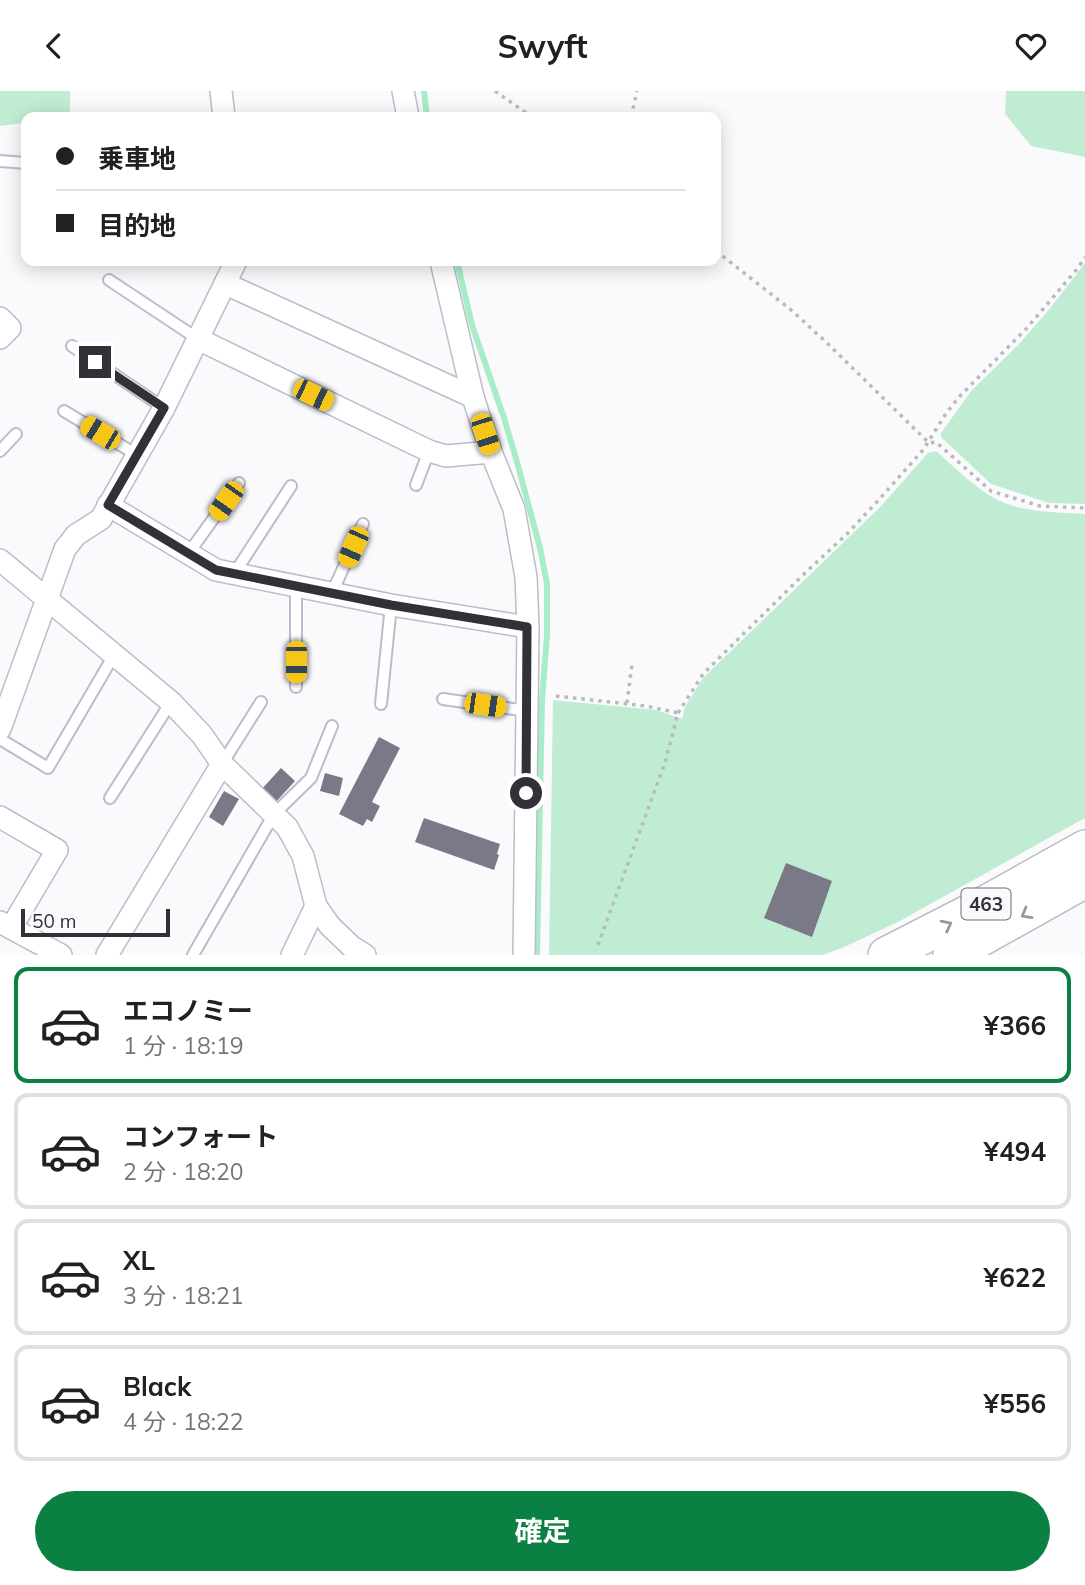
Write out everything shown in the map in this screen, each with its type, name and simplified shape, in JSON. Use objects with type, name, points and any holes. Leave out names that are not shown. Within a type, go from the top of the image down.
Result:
[{"type":"highway","name":"463","points":[[886,955],[1085,848]]},
{"type":"highway","name":"463","points":[[951,955],[1085,880]]},
{"type":"street","points":[[221,91],[224,112]]},
{"type":"street","points":[[403,91],[407,112]]},
{"type":"street","points":[[2,718],[65,549],[76,535],[100,519],[164,408],[234,266]]},
{"type":"street","points":[[442,266],[473,397],[514,509],[526,577],[524,955]]},
{"type":"street","points":[[226,284],[473,397]]},
{"type":"street","points":[[0,318],[10,328],[0,338]]},
{"type":"street","points":[[198,339],[429,451],[446,456],[491,452]]},
{"type":"street","points":[[108,505],[216,570],[391,605],[527,627]]},
{"type":"street","points":[[0,560],[172,702],[222,764],[287,827],[303,856],[316,906],[330,926],[352,947],[365,955]]},
{"type":"street","points":[[107,955],[222,764]]},
{"type":"street","points":[[0,817],[57,850],[5,925],[61,955]]},
{"type":"street","points":[[292,955],[316,906]]},
{"type":"lane","points":[[0,161],[21,163]]},
{"type":"lane","points":[[109,280],[198,339]]},
{"type":"lane","points":[[72,346],[164,408]]},
{"type":"lane","points":[[64,411],[137,455]]},
{"type":"lane","points":[[0,451],[16,434]]},
{"type":"lane","points":[[416,485],[429,451]]},
{"type":"lane","points":[[188,554],[239,483]]},
{"type":"lane","points":[[234,574],[291,486]]},
{"type":"lane","points":[[332,593],[363,524]]},
{"type":"lane","points":[[296,586],[296,687]]},
{"type":"lane","points":[[381,704],[391,605]]},
{"type":"lane","points":[[0,739],[48,768],[114,655]]},
{"type":"lane","points":[[443,699],[527,711]]},
{"type":"lane","points":[[110,798],[172,702]]},
{"type":"lane","points":[[222,764],[261,702]]},
{"type":"lane","points":[[193,955],[274,814],[310,778],[332,726]]},
{"type":"path","points":[[495,91],[526,112]]},
{"type":"path","points":[[632,112],[637,91]]},
{"type":"path","points":[[721,255],[817,333],[929,443]]},
{"type":"path","points":[[596,950],[664,763],[678,713],[703,674],[847,534],[929,443],[960,395],[1027,329],[1079,268],[1085,257]]},
{"type":"path","points":[[929,443],[936,442],[991,491],[1040,506],[1085,507]]},
{"type":"path","points":[[626,703],[632,664]]},
{"type":"path","points":[[555,696],[626,703],[678,713]]},
{"type":"green space","points":[[0,91],[70,91],[70,112],[21,112],[21,124],[0,126]]},
{"type":"green space","points":[[1006,91],[1085,91],[1085,157],[1031,146],[1005,114]]},
{"type":"green space","points":[[1085,263],[1085,504],[1049,503],[991,484],[941,437],[941,433],[972,390],[1019,344]]},
{"type":"green space","points":[[936,451],[997,500],[1021,508],[1085,514],[1085,818],[898,922],[823,955],[549,955],[553,700],[656,710],[682,719],[685,707],[703,678],[881,506],[928,453]]},
{"type":"building","points":[[379,737],[400,748],[372,802],[380,806],[372,822],[367,819],[363,826],[339,814]]},
{"type":"building","points":[[281,768],[295,781],[274,804],[260,791]]},
{"type":"building","points":[[325,773],[343,778],[339,796],[320,791]]},
{"type":"building","points":[[224,791],[239,799],[223,826],[209,817]]},
{"type":"building","points":[[424,818],[500,844],[494,870],[415,842]]},
{"type":"building","points":[[786,863],[832,881],[812,937],[764,918]]},
{"type":"waterway","points":[[424,91],[426,112]]},
{"type":"waterway","points":[[458,266],[472,325],[517,462],[547,584],[537,955]]},
{"type":"route","points":[[95,362],[164,408],[108,505],[216,570],[391,605],[527,627],[526,793]]}]
